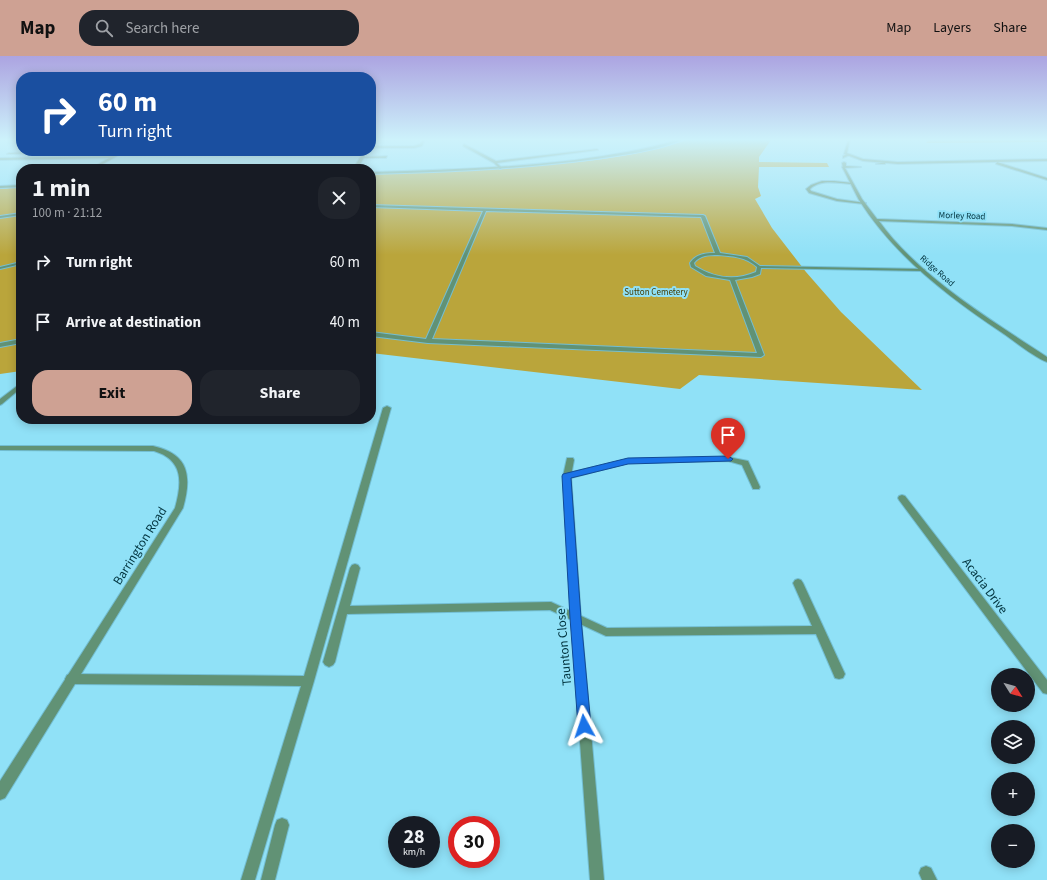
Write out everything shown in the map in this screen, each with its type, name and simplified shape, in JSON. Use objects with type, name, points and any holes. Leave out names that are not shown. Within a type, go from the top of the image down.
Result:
[{"type":"street","name":"Ridge Road","points":[[849,178],[864,204],[876,220],[923,270],[965,305],[1047,360]]},
{"type":"street","points":[[851,183],[825,182],[808,188],[810,192],[816,195],[864,204]]},
{"type":"street","points":[[0,187],[16,186]]},
{"type":"street","points":[[376,206],[703,216],[718,254]]},
{"type":"street","points":[[428,341],[485,210]]},
{"type":"street","points":[[0,217],[16,215]]},
{"type":"street","name":"Morley Road","points":[[876,220],[1026,226],[1047,229]]},
{"type":"street","points":[[759,267],[758,273],[752,276],[732,278],[705,274],[692,264],[694,260],[700,256],[718,254],[738,256],[748,259],[759,267],[923,270]]},
{"type":"street","points":[[0,268],[16,264]]},
{"type":"street","points":[[376,335],[428,341],[760,355],[732,278]]},
{"type":"street","points":[[0,344],[16,342]]},
{"type":"street","points":[[0,403],[16,389]]},
{"type":"street","points":[[248,880],[308,681],[387,408]]},
{"type":"street","name":"Barrington Road","points":[[0,448],[153,448],[168,453],[178,462],[184,474],[184,490],[179,508],[0,793]]},
{"type":"street","points":[[567,476],[628,461],[728,459],[739,460],[745,463],[756,487]]},
{"type":"street","name":"Taunton Close","points":[[570,460],[567,476],[576,618],[597,880]]},
{"type":"street","name":"Acacia Drive","points":[[902,498],[1047,689]]},
{"type":"street","points":[[329,662],[355,568]]},
{"type":"street","points":[[798,583],[839,674]]},
{"type":"street","points":[[344,610],[551,606],[606,632],[820,630]]},
{"type":"street","points":[[71,679],[308,681]]},
{"type":"street","points":[[268,880],[282,825]]},
{"type":"green space","name":"Sutton Cemetery","points":[[376,178],[758,178],[758,187],[761,196],[755,199],[772,228],[806,272],[841,312],[922,390],[699,375],[680,389],[376,354]]},
{"type":"green space","points":[[16,187],[16,372],[0,374],[0,189]]},
{"type":"route","points":[[584,726],[567,476],[628,461],[728,459]]}]
